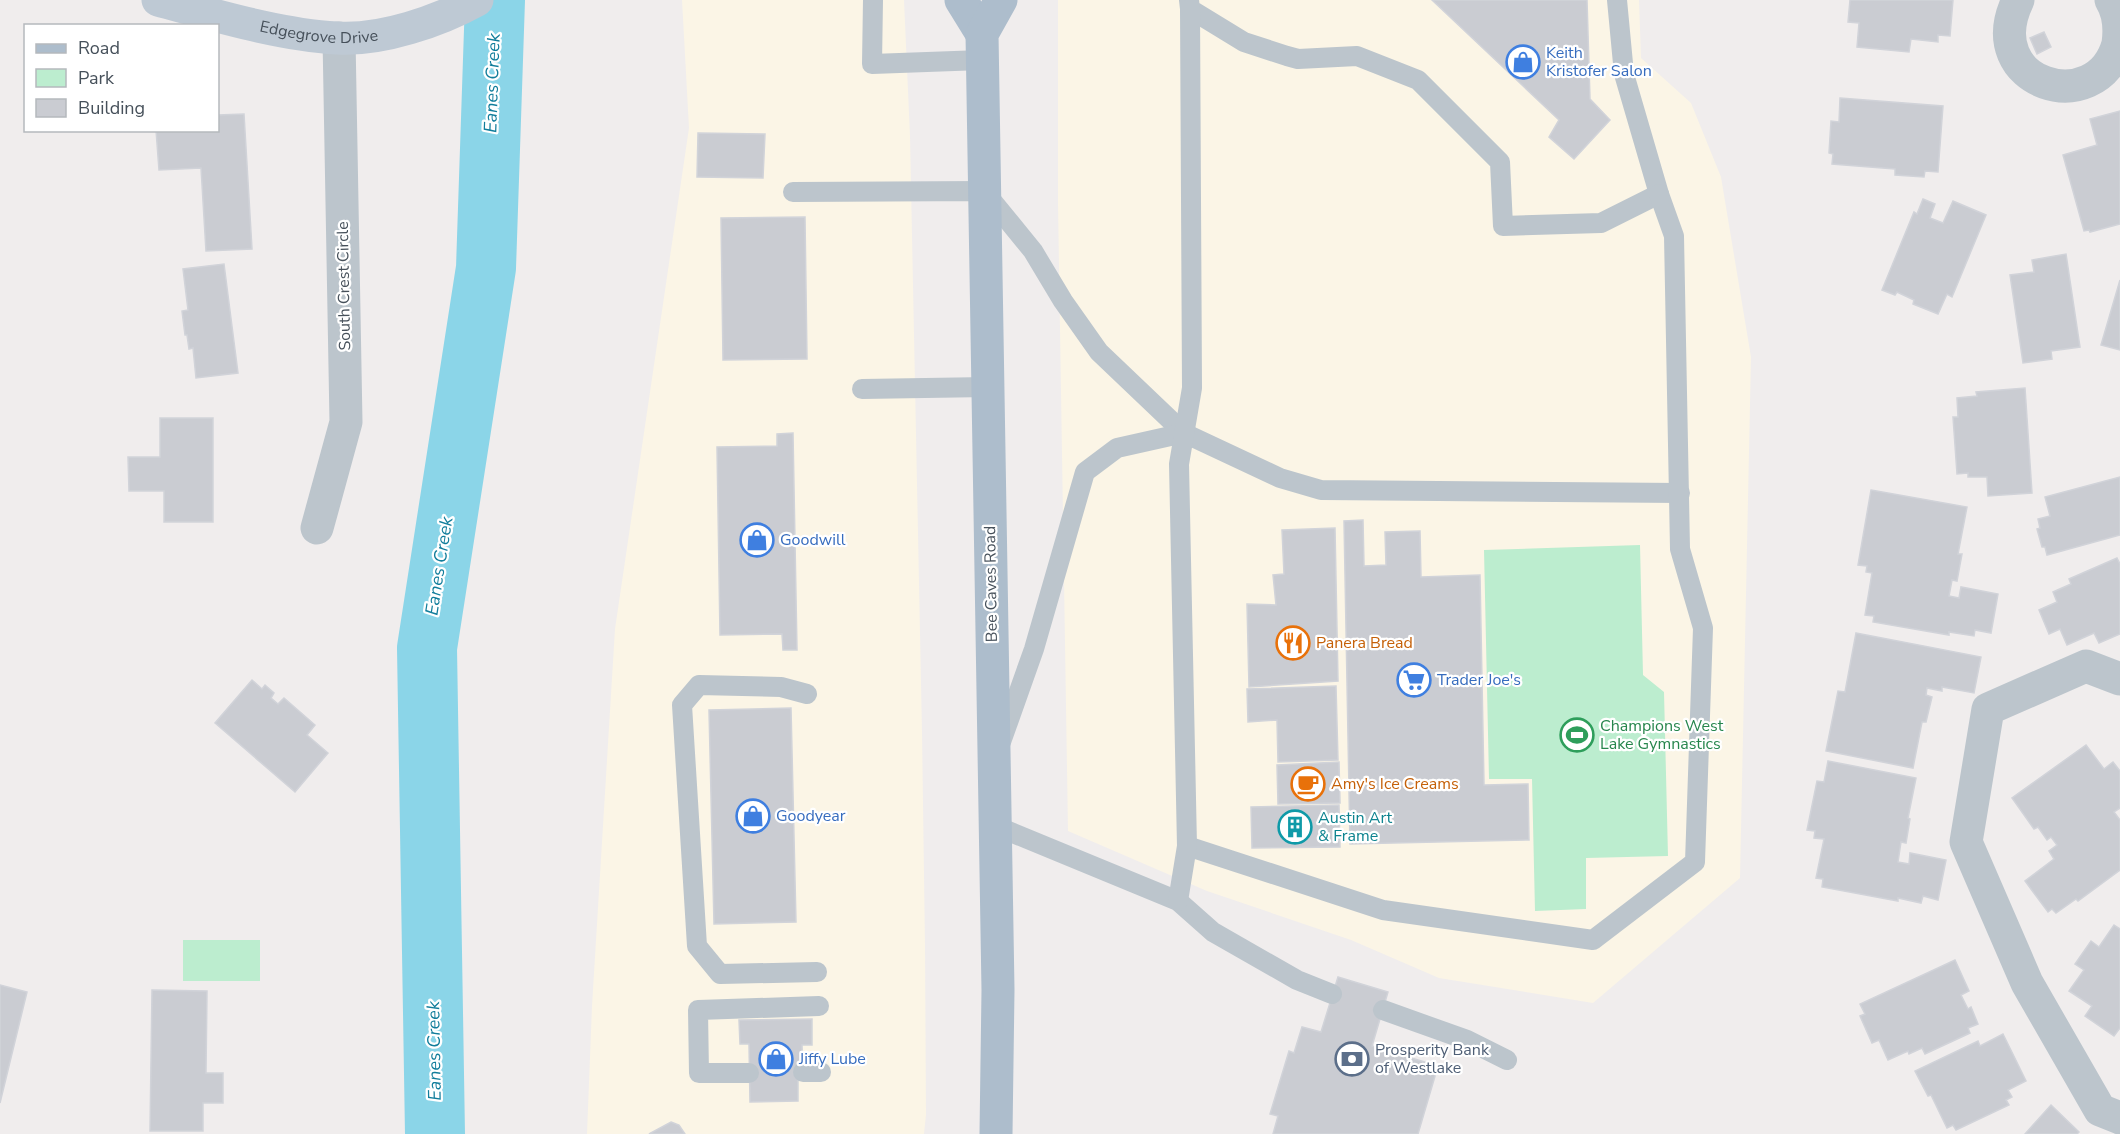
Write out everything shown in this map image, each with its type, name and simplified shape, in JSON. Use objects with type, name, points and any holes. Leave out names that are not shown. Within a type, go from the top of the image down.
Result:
[{"type":"main road","points":[[961,0],[982,47]]},
{"type":"main road","points":[[982,47],[1001,0]]},
{"type":"main road","name":"Bee Caves Road","points":[[982,47],[996,826],[998,990],[996,1134]]},
{"type":"street","name":"Edgegrove Drive","points":[[159,0],[296,33],[339,38],[380,34],[427,23],[477,0]]},
{"type":"street","points":[[2018,0],[2010,15],[2008,34],[2012,52],[2022,68],[2036,79],[2053,86],[2072,86],[2090,81],[2104,70],[2115,55],[2120,37],[2119,18],[2113,0]]},
{"type":"street","name":"South Crest Circle","points":[[317,528],[346,422],[339,38]]},
{"type":"street","points":[[2120,679],[2086,666],[1988,709],[1966,842],[2027,983],[2100,1110],[2120,1118]]},
{"type":"lane","points":[[873,0],[872,64],[982,47]]},
{"type":"lane","points":[[1187,846],[1383,910],[1593,940],[1695,862],[1703,628],[1680,549],[1674,236],[1659,194],[1624,74],[1617,0]]},
{"type":"lane","points":[[1190,4],[1245,42],[1287,56],[1298,59],[1357,56],[1418,80],[1500,162],[1503,226],[1600,223],[1659,194]]},
{"type":"lane","points":[[1178,901],[1187,846],[1179,464],[1192,388],[1190,4]]},
{"type":"lane","points":[[793,192],[984,191],[1033,251],[1063,301],[1099,352],[1184,433],[1280,478],[1322,490],[1680,493]]},
{"type":"lane","points":[[862,389],[988,387]]},
{"type":"lane","points":[[994,761],[1034,649],[1085,472],[1117,448],[1184,433]]},
{"type":"lane","points":[[807,694],[781,687],[699,685],[682,705],[697,946],[720,974],[817,972]]},
{"type":"lane","points":[[996,826],[1178,901],[1213,932],[1298,980],[1332,994]]},
{"type":"lane","points":[[749,1072],[699,1072],[698,1010],[819,1006]]},
{"type":"lane","points":[[1383,1010],[1467,1040],[1507,1060]]},
{"type":"shaded area","points":[[682,0],[904,0],[910,136],[922,732],[926,1115],[924,1134],[587,1134],[592,1006],[615,629],[689,128]]},
{"type":"shaded area","points":[[1058,0],[1639,0],[1641,58],[1691,103],[1721,177],[1751,357],[1740,878],[1593,1003],[1439,978],[1351,940],[1207,891],[1068,831],[1058,203]]},
{"type":"green space","name":"Champions West Lake Gymnastics","points":[[1640,545],[1643,675],[1664,692],[1668,856],[1586,858],[1586,909],[1535,911],[1532,779],[1489,779],[1484,550]]},
{"type":"green space","points":[[183,940],[260,940],[260,981],[183,981]]},
{"type":"building","points":[[1432,0],[1587,0],[1590,99],[1610,120],[1574,159],[1549,137],[1559,120]]},
{"type":"building","points":[[1850,0],[1953,0],[1950,36],[1938,35],[1938,42],[1911,39],[1909,52],[1857,47],[1859,23],[1848,22]]},
{"type":"building","points":[[2044,32],[2051,47],[2037,54],[2030,38]]},
{"type":"building","points":[[1840,98],[1943,106],[1938,172],[1925,171],[1924,177],[1895,175],[1895,169],[1832,164],[1833,154],[1829,153],[1831,121],[1839,122]]},
{"type":"building","points":[[2120,111],[2120,224],[2090,232],[2089,230],[2084,231],[2063,155],[2097,145],[2090,119]]},
{"type":"building","points":[[244,114],[252,249],[206,251],[201,168],[159,170],[156,132],[219,132],[219,115]]},
{"type":"building","points":[[698,133],[765,134],[763,178],[697,177]]},
{"type":"building","points":[[1923,199],[1935,204],[1930,218],[1943,223],[1953,201],[1986,215],[1952,297],[1947,294],[1938,314],[1913,304],[1914,300],[1897,292],[1895,295],[1882,290],[1914,212],[1917,214]]},
{"type":"building","points":[[805,217],[807,359],[723,360],[721,218]]},
{"type":"building","points":[[2066,254],[2080,347],[2051,351],[2052,359],[2023,363],[2010,275],[2034,272],[2032,260]]},
{"type":"building","points":[[224,264],[238,373],[196,378],[193,348],[189,349],[182,311],[188,310],[183,269]]},
{"type":"building","points":[[2120,280],[2120,350],[2101,345]]},
{"type":"building","points":[[2025,388],[2032,493],[1988,496],[1987,477],[1968,477],[1968,473],[1957,474],[1953,417],[1958,417],[1957,398],[1977,396],[1976,392]]},
{"type":"building","points":[[160,418],[213,418],[213,522],[164,522],[164,491],[129,491],[128,457],[160,457]]},
{"type":"building","name":"Goodwill","points":[[793,433],[797,650],[783,650],[782,634],[720,635],[717,447],[777,446],[777,434]]},
{"type":"building","points":[[2120,477],[2120,535],[2047,555],[2037,529],[2040,528],[2038,519],[2050,516],[2045,497]]},
{"type":"building","points":[[1871,490],[1967,507],[1958,554],[1962,554],[1957,581],[1952,580],[1949,596],[1959,598],[1961,587],[1998,594],[1991,633],[1975,630],[1974,636],[1949,632],[1949,635],[1873,622],[1874,616],[1865,615],[1872,573],[1866,572],[1867,566],[1858,565]]},
{"type":"building","name":"Trader Joe's","points":[[1363,520],[1364,566],[1386,565],[1385,532],[1420,531],[1421,577],[1480,575],[1484,785],[1528,784],[1529,840],[1350,844],[1344,521]]},
{"type":"building","name":"Panera Bread","points":[[1335,528],[1338,681],[1249,687],[1247,604],[1276,605],[1273,575],[1284,574],[1282,530]]},
{"type":"building","points":[[2117,558],[2120,564],[2120,634],[2099,643],[2094,633],[2067,645],[2060,629],[2049,634],[2039,610],[2057,602],[2053,592],[2071,584],[2069,579]]},
{"type":"building","points":[[1856,633],[1981,657],[1974,693],[1942,687],[1942,691],[1927,688],[1926,695],[1932,697],[1926,722],[1922,722],[1913,768],[1826,751],[1838,691],[1845,692]]},
{"type":"building","points":[[252,680],[262,689],[265,685],[274,693],[271,698],[278,704],[284,698],[315,725],[307,735],[328,753],[295,792],[215,723]]},
{"type":"building","points":[[1336,686],[1338,760],[1278,762],[1277,720],[1248,722],[1247,689]]},
{"type":"building","name":"Goodyear","points":[[791,708],[796,922],[714,924],[709,710]]},
{"type":"building","points":[[2086,745],[2104,769],[2113,762],[2120,771],[2120,808],[2114,812],[2120,820],[2120,870],[2078,901],[2076,899],[2056,913],[2052,909],[2048,912],[2025,881],[2054,859],[2049,851],[2057,845],[2051,837],[2047,840],[2038,827],[2034,829],[2012,798]]},
{"type":"building","points":[[1828,761],[1916,778],[1908,818],[1910,819],[1906,843],[1901,842],[1898,862],[1909,864],[1910,853],[1946,860],[1938,900],[1923,896],[1921,903],[1898,898],[1898,901],[1822,887],[1823,879],[1816,878],[1824,839],[1814,838],[1815,831],[1807,830],[1817,781],[1824,782]]},
{"type":"building","name":"Amy's Ice Creams","points":[[1339,762],[1340,803],[1278,804],[1277,765]]},
{"type":"building","name":"Austin Art & Frame","points":[[1339,805],[1340,847],[1252,848],[1251,807]]},
{"type":"building","points":[[2114,925],[2120,929],[2120,1028],[2114,1036],[2085,1016],[2092,1006],[2069,991],[2084,970],[2075,964],[2091,941],[2099,947]]},
{"type":"building","points":[[1955,960],[1969,991],[1961,995],[1968,1009],[1971,1007],[1978,1024],[1968,1028],[1970,1033],[1925,1054],[1922,1048],[1909,1054],[1908,1051],[1888,1060],[1879,1040],[1872,1043],[1860,1016],[1865,1014],[1860,1004]]},
{"type":"building","name":"Prosperity Bank of Westlake","points":[[1338,977],[1388,992],[1372,1046],[1438,1066],[1418,1134],[1273,1134],[1278,1116],[1270,1114],[1289,1051],[1294,1053],[1302,1027],[1321,1032]]},
{"type":"building","points":[[0,985],[27,992],[0,1103]]},
{"type":"building","points":[[152,990],[207,991],[206,1073],[223,1073],[223,1103],[203,1103],[203,1131],[150,1131]]},
{"type":"building","name":"Jiffy Lube","points":[[812,1019],[812,1045],[802,1045],[803,1080],[798,1080],[798,1101],[750,1102],[749,1044],[740,1044],[739,1020]]},
{"type":"building","points":[[2003,1034],[2026,1081],[2008,1090],[2012,1097],[2006,1100],[2009,1105],[1956,1130],[1953,1125],[1947,1128],[1931,1095],[1928,1096],[1915,1071],[1978,1041],[1980,1046]]},
{"type":"building","points":[[2051,1105],[2079,1132],[2077,1134],[2025,1134]]},
{"type":"building","points":[[671,1122],[679,1125],[685,1134],[649,1134]]},
{"type":"waterway","name":"Eanes Creek","points":[[435,1134],[427,648],[486,268],[495,0]]},
{"type":"place","name":"Keith Kristofer Salon","points":[[1523,62]]},
{"type":"place","name":"Goodwill","points":[[757,540]]},
{"type":"place","name":"Panera Bread","points":[[1293,643]]},
{"type":"place","name":"Trader Joe's","points":[[1414,680]]},
{"type":"place","name":"Champions West Lake Gymnastics","points":[[1577,735]]},
{"type":"place","name":"Amy's Ice Creams","points":[[1308,784]]},
{"type":"place","name":"Goodyear","points":[[753,816]]},
{"type":"place","name":"Austin Art & Frame","points":[[1295,827]]},
{"type":"place","name":"Jiffy Lube","points":[[776,1059]]},
{"type":"place","name":"Prosperity Bank of Westlake","points":[[1352,1059]]}]
